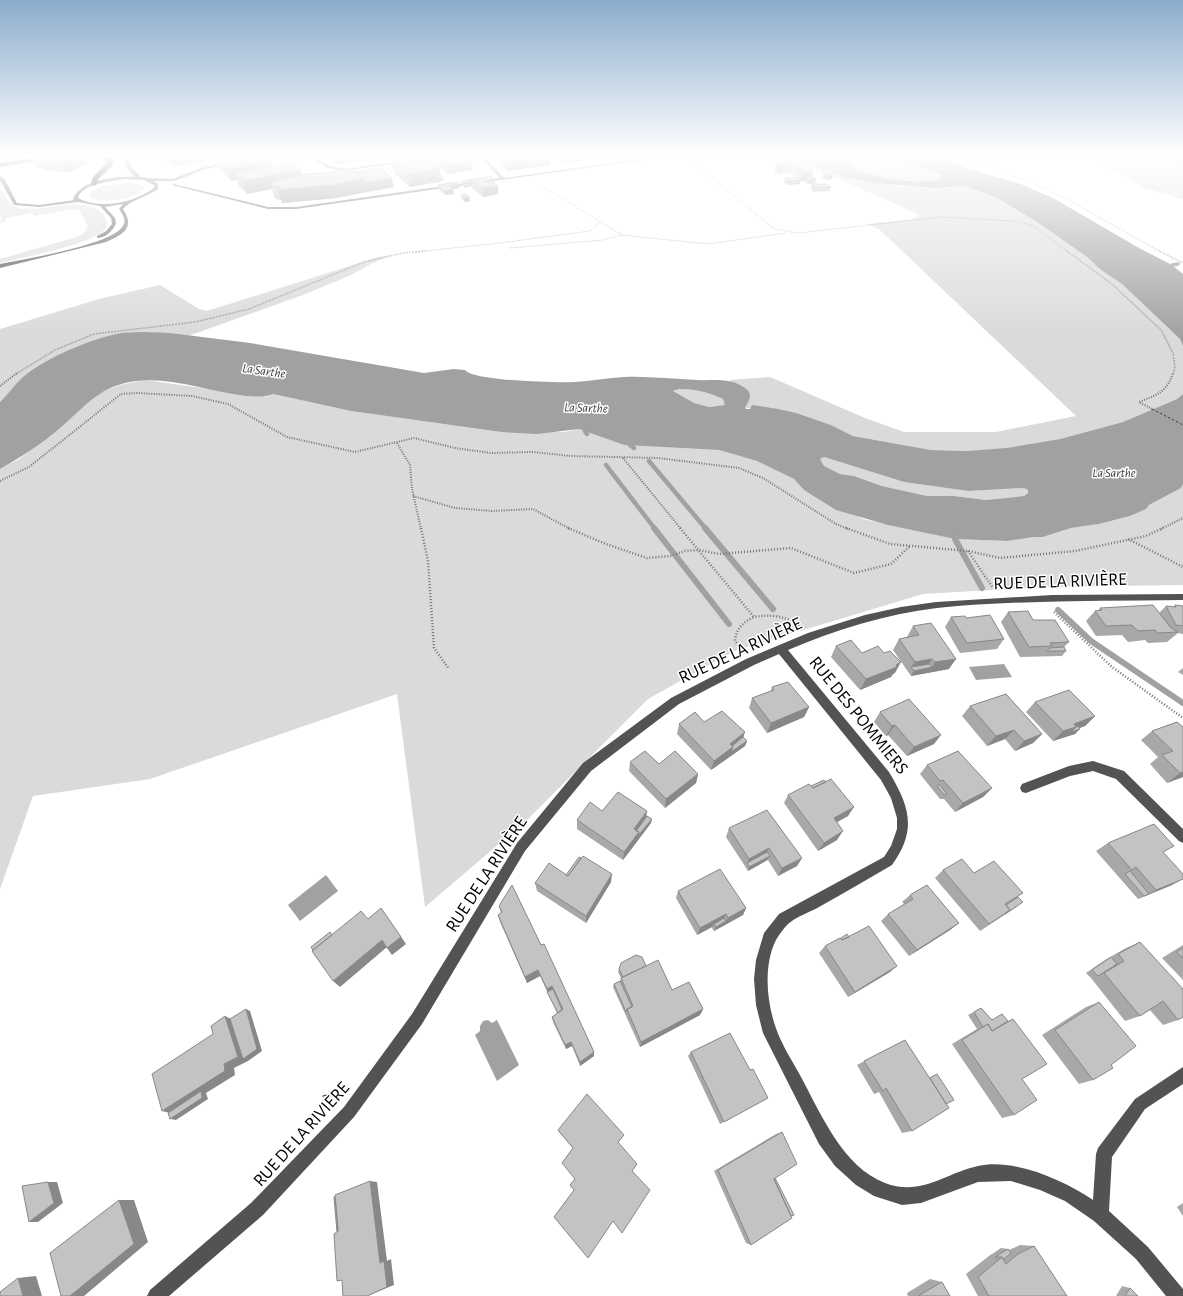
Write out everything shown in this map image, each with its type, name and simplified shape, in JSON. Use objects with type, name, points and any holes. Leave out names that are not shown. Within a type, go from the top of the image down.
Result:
[{"type":"street","points":[[69,250],[101,236],[113,227],[111,216]]},
{"type":"street","points":[[0,266],[102,242],[119,233],[127,222],[124,216]]},
{"type":"street","name":"RUE DE LA RIVIÈRE","points":[[156,1296],[257,1209],[349,1112],[417,1020],[521,847],[586,767],[675,701],[750,662],[811,636],[865,619],[901,611],[936,605],[1043,598],[1183,597]]},
{"type":"street","name":"RUE DES POMMIERS","points":[[781,649],[885,776],[896,793],[902,807],[901,837],[897,851],[888,861],[784,920],[769,938],[763,960],[761,979],[763,1004],[770,1033],[825,1138],[840,1160],[862,1178],[880,1190],[902,1197],[921,1195],[978,1174],[1011,1173],[1040,1182],[1071,1195],[1100,1215],[1142,1253],[1177,1296]]},
{"type":"street","points":[[1026,788],[1069,771],[1093,766],[1120,775],[1183,838]]},
{"type":"street","points":[[1100,1215],[1104,1154],[1140,1104],[1183,1075]]},
{"type":"path","points":[[591,216],[622,234],[659,240],[708,244],[789,232]]},
{"type":"path","points":[[758,216],[774,230],[798,233],[941,217],[1013,221],[1032,225],[1112,284],[1161,330],[1173,353],[1175,368],[1170,383],[1160,393],[1139,402],[1152,409]]},
{"type":"path","points":[[1100,216],[1135,238],[1183,263]]},
{"type":"path","points":[[0,386],[24,368],[55,350],[94,334],[195,322],[249,309],[364,262],[404,253],[500,243],[590,231],[600,222]]},
{"type":"path","points":[[510,248],[603,240],[622,234]]},
{"type":"path","points":[[0,481],[29,467],[121,394],[137,393],[199,397],[228,404],[286,437],[355,452],[397,444],[414,438],[455,448],[491,453],[533,452],[571,456],[658,458],[739,468],[764,478],[836,524],[890,544],[968,551],[1000,558],[1075,551],[1146,536],[1183,518]]},
{"type":"path","points":[[397,444],[410,465],[413,496],[428,561],[434,648],[449,669]]},
{"type":"path","points":[[623,458],[754,617]]},
{"type":"path","points":[[413,496],[456,508],[492,511],[533,509],[562,525],[606,544],[646,558],[670,556],[685,551],[699,550],[719,554],[791,548],[854,573],[891,564],[910,546]]},
{"type":"path","points":[[1127,539],[1183,567]]},
{"type":"path","points":[[968,551],[1001,601]]},
{"type":"path","points":[[1043,598],[1059,618],[1112,667],[1183,718]]},
{"type":"path","points":[[750,662],[735,640],[738,628],[744,622],[754,617],[773,614],[789,618],[811,636]]},
{"type":"shaded area","points":[[0,216],[14,216],[6,218],[6,221],[0,223]]},
{"type":"shaded area","points":[[83,216],[104,216],[107,222],[106,228],[88,240],[57,250],[0,263],[0,259],[77,237],[84,233],[88,226]]},
{"type":"shaded area","points":[[918,216],[1028,216],[1037,222],[1122,284],[1180,339],[1183,346],[1183,394],[1177,399],[1123,422],[1060,439],[1007,449],[967,451],[931,450],[853,436],[831,425],[778,409],[745,408],[750,397],[750,393],[729,380],[770,377],[865,418],[904,432],[996,432],[1076,416],[880,230],[867,224],[913,219]]},
{"type":"shaded area","points":[[392,255],[349,276],[303,295],[188,336],[146,332],[123,333],[76,348],[59,355],[34,369],[18,382],[0,402],[0,329],[99,299],[160,285],[199,309],[207,311],[378,257]]},
{"type":"shaded area","points":[[145,380],[267,397],[273,394],[351,411],[501,432],[564,432],[579,429],[624,445],[719,450],[757,461],[794,479],[804,490],[863,519],[955,539],[1007,541],[1043,537],[1071,528],[1099,524],[1130,516],[1146,509],[1149,505],[1181,488],[1183,484],[1183,585],[1043,587],[923,594],[734,651],[648,699],[526,821],[425,907],[397,694],[150,779],[33,796],[0,889],[0,469],[19,459],[50,436],[97,394],[120,385]]},
{"type":"shaded area","points":[[679,389],[696,390],[712,394],[723,399],[726,405],[709,407],[694,403],[673,391]]},
{"type":"shaded area","points":[[824,457],[904,482],[968,491],[1024,488],[1028,490],[1028,493],[1024,496],[986,500],[954,496],[927,496],[882,486],[854,476],[840,474],[824,466],[820,459]]},
{"type":"water","points":[[1028,216],[1085,216],[1172,265],[1183,274],[1183,346],[1180,339],[1122,284]]},
{"type":"water","name":"La Sarthe","points":[[121,333],[170,333],[250,343],[424,373],[454,369],[465,370],[471,374],[483,377],[552,382],[575,382],[618,377],[729,381],[741,385],[750,393],[750,398],[745,408],[747,409],[750,409],[752,405],[796,413],[831,425],[853,436],[931,450],[967,451],[1007,448],[1060,439],[1123,422],[1177,399],[1183,394],[1183,484],[1181,488],[1149,505],[1146,509],[1130,516],[1099,524],[1071,528],[1043,537],[1007,541],[955,539],[888,525],[836,510],[804,490],[794,479],[757,461],[719,450],[624,445],[579,429],[537,434],[501,432],[351,411],[273,394],[263,396],[247,396],[173,382],[144,380],[119,385],[100,394],[46,439],[0,469],[0,402],[23,377],[44,363],[83,344]],"holes":[[[679,389],[696,390],[712,394],[723,399],[725,405],[709,407],[694,403],[673,391]],[[824,457],[904,482],[968,491],[1024,488],[1028,490],[1028,493],[1024,496],[986,500],[954,496],[927,496],[882,486],[854,476],[840,474],[824,466],[820,459]]]},
{"type":"water","points":[[1004,664],[1012,677],[976,680],[969,667]]},
{"type":"water","points":[[326,875],[338,891],[300,921],[288,905]]},
{"type":"water","points":[[488,1020],[492,1023],[497,1020],[519,1065],[497,1081],[475,1035],[480,1031],[480,1026],[483,1021]]},
{"type":"building","points":[[1153,605],[1171,628],[1178,632],[1158,633],[1155,630],[1138,631],[1132,625],[1106,626],[1095,611],[1102,610],[1100,608]]},
{"type":"building","points":[[1175,605],[1183,606],[1183,626],[1176,625],[1166,606],[1176,607]]},
{"type":"building","points":[[1028,611],[1033,620],[1055,620],[1069,642],[1050,643],[1052,646],[1029,647],[1008,612]]},
{"type":"building","points":[[990,615],[1004,639],[967,643],[951,617],[965,616],[966,618]]},
{"type":"building","points":[[931,623],[956,659],[935,662],[932,659],[915,662],[899,639],[919,635],[913,626]]},
{"type":"building","points":[[851,640],[862,653],[878,646],[884,653],[890,651],[901,662],[896,665],[897,667],[866,679],[836,646]]},
{"type":"building","points":[[1064,647],[1066,651],[1047,651],[1050,648]]},
{"type":"building","points":[[929,664],[932,667],[914,671],[911,667]]},
{"type":"building","points":[[788,682],[809,707],[771,723],[752,698],[774,690],[772,687]]},
{"type":"building","points":[[1069,690],[1095,716],[1074,724],[1076,727],[1063,731],[1035,702]]},
{"type":"building","points":[[1006,694],[1042,734],[1024,741],[1014,730],[996,736],[970,706]]},
{"type":"building","points":[[909,699],[941,735],[914,747],[895,725],[892,726],[880,712]]},
{"type":"building","points":[[722,711],[745,732],[730,744],[733,747],[714,761],[679,724],[695,712],[704,722]]},
{"type":"building","points":[[1177,722],[1183,727],[1183,772],[1180,773],[1162,755],[1173,751],[1152,731]]},
{"type":"building","points":[[1078,726],[1080,729],[1071,732],[1076,727]]},
{"type":"building","points":[[743,737],[747,741],[731,752],[732,746]]},
{"type":"building","points":[[645,751],[659,764],[675,751],[698,774],[666,799],[630,762]]},
{"type":"building","points":[[958,751],[992,788],[963,803],[943,780],[940,781],[927,765]]},
{"type":"building","points":[[831,779],[854,807],[834,818],[843,831],[824,843],[788,795],[809,784],[813,788]]},
{"type":"building","points":[[824,780],[826,782],[813,788],[811,786]]},
{"type":"building","points":[[939,784],[947,794],[944,795],[937,786]]},
{"type":"building","points":[[618,792],[647,811],[634,829],[639,832],[624,852],[577,820],[590,802],[602,811]]},
{"type":"building","points":[[767,810],[802,858],[782,868],[769,848],[749,859],[729,828]]},
{"type":"building","points":[[647,816],[652,819],[638,836],[639,832],[636,831]]},
{"type":"building","points":[[1154,824],[1174,846],[1163,852],[1183,874],[1183,879],[1156,890],[1136,867],[1132,870],[1108,843]]},
{"type":"building","points":[[767,852],[770,856],[749,867],[747,863]]},
{"type":"building","points":[[583,856],[612,874],[586,916],[535,883],[549,863],[568,876]]},
{"type":"building","points":[[579,857],[581,858],[568,876],[566,875]]},
{"type":"building","points":[[962,859],[974,873],[994,861],[1023,893],[1005,904],[1010,910],[989,924],[943,870]]},
{"type":"building","points":[[720,869],[746,908],[728,918],[726,914],[700,928],[678,891]]},
{"type":"building","points":[[1130,871],[1149,894],[1144,896],[1125,874]]},
{"type":"building","points":[[512,885],[541,945],[544,944],[594,1052],[580,1062],[571,1042],[565,1045],[552,1017],[563,1009],[552,986],[547,989],[538,970],[525,977],[498,915],[502,912],[499,906]]},
{"type":"building","points":[[927,885],[959,923],[917,950],[888,914],[913,899],[910,895]]},
{"type":"building","points":[[1018,897],[1023,902],[1005,914],[1010,910],[1006,905]]},
{"type":"building","points":[[381,908],[401,937],[387,948],[382,940],[333,981],[312,951],[361,911],[368,919]]},
{"type":"building","points":[[724,918],[726,921],[716,927],[714,924]]},
{"type":"building","points":[[869,926],[897,966],[855,992],[825,946],[840,938],[842,940]]},
{"type":"building","points":[[330,932],[332,935],[313,950],[311,947]]},
{"type":"building","points":[[847,934],[849,937],[842,940],[841,938]]},
{"type":"building","points":[[1140,942],[1183,989],[1183,1017],[1178,1020],[1163,1001],[1140,1016],[1104,973],[1124,961],[1118,954]]},
{"type":"building","points":[[1183,948],[1183,958],[1177,952]]},
{"type":"building","points":[[636,955],[642,957],[646,966],[623,977],[619,969],[621,963]]},
{"type":"building","points":[[1111,957],[1117,964],[1098,976],[1092,970]]},
{"type":"building","points":[[658,960],[672,990],[689,982],[703,1009],[641,1042],[627,1009],[633,1006],[621,978]]},
{"type":"building","points":[[620,981],[632,1007],[627,1009],[626,1012],[614,984]]},
{"type":"building","points":[[553,989],[562,1010],[558,1013],[547,992]]},
{"type":"building","points":[[1099,1002],[1136,1046],[1111,1065],[1113,1068],[1093,1080],[1055,1030]]},
{"type":"building","points":[[981,1008],[992,1020],[1002,1014],[1008,1021],[992,1031],[988,1024],[983,1027],[974,1012]]},
{"type":"building","points":[[246,1009],[257,1049],[243,1059],[230,1019]]},
{"type":"building","points":[[225,1016],[238,1057],[224,1064],[225,1071],[162,1111],[152,1074],[213,1034],[211,1026]]},
{"type":"building","points":[[1013,1019],[1047,1064],[1022,1079],[1037,1100],[1014,1115],[962,1040],[988,1024],[992,1031]]},
{"type":"building","points":[[730,1033],[750,1070],[753,1069],[768,1098],[724,1122],[691,1052]]},
{"type":"building","points":[[905,1040],[949,1108],[912,1131],[886,1088],[883,1091],[864,1061]]},
{"type":"building","points":[[937,1074],[954,1100],[946,1104],[930,1078]]},
{"type":"building","points":[[201,1091],[202,1098],[170,1119],[168,1113]]},
{"type":"building","points":[[587,1094],[624,1135],[618,1142],[637,1164],[632,1171],[650,1190],[622,1233],[613,1221],[588,1258],[554,1217],[574,1190],[570,1185],[575,1179],[562,1163],[573,1148],[558,1130]]},
{"type":"building","points":[[782,1132],[797,1164],[774,1179],[792,1218],[751,1245],[718,1170]]},
{"type":"building","points":[[775,1178],[794,1215],[791,1216],[774,1179]]},
{"type":"building","points":[[370,1181],[380,1263],[384,1261],[387,1287],[367,1296],[343,1296],[342,1280],[337,1281],[334,1234],[338,1231],[335,1195]]},
{"type":"building","points":[[48,1182],[54,1203],[29,1222],[22,1186]]},
{"type":"building","points":[[334,1197],[338,1231],[337,1232]]},
{"type":"building","points":[[119,1200],[134,1244],[70,1296],[61,1296],[50,1253]]},
{"type":"building","points":[[1034,1246],[1067,1296],[989,1296],[978,1277],[1002,1257],[1006,1264],[1018,1254]]},
{"type":"building","points":[[1008,1249],[1011,1253],[1003,1260],[1002,1257],[995,1257]]},
{"type":"building","points":[[18,1278],[23,1296],[0,1296],[0,1292]]},
{"type":"building","points":[[942,1282],[950,1296],[918,1296]]},
{"type":"building","points":[[1130,1288],[1138,1296],[1125,1296]]},
{"type":"waterway","points":[[1172,265],[1178,264]]},
{"type":"waterway","points":[[630,445],[634,448]]},
{"type":"waterway","points":[[649,461],[706,529]]},
{"type":"waterway","points":[[606,465],[655,529]]},
{"type":"waterway","points":[[654,528],[729,624]]},
{"type":"waterway","points":[[705,528],[773,609]]},
{"type":"waterway","points":[[955,539],[982,588]]},
{"type":"waterway","points":[[1058,610],[1091,641],[1183,703]]},
{"type":"ferry route","points":[[1152,409],[1183,425]]}]
